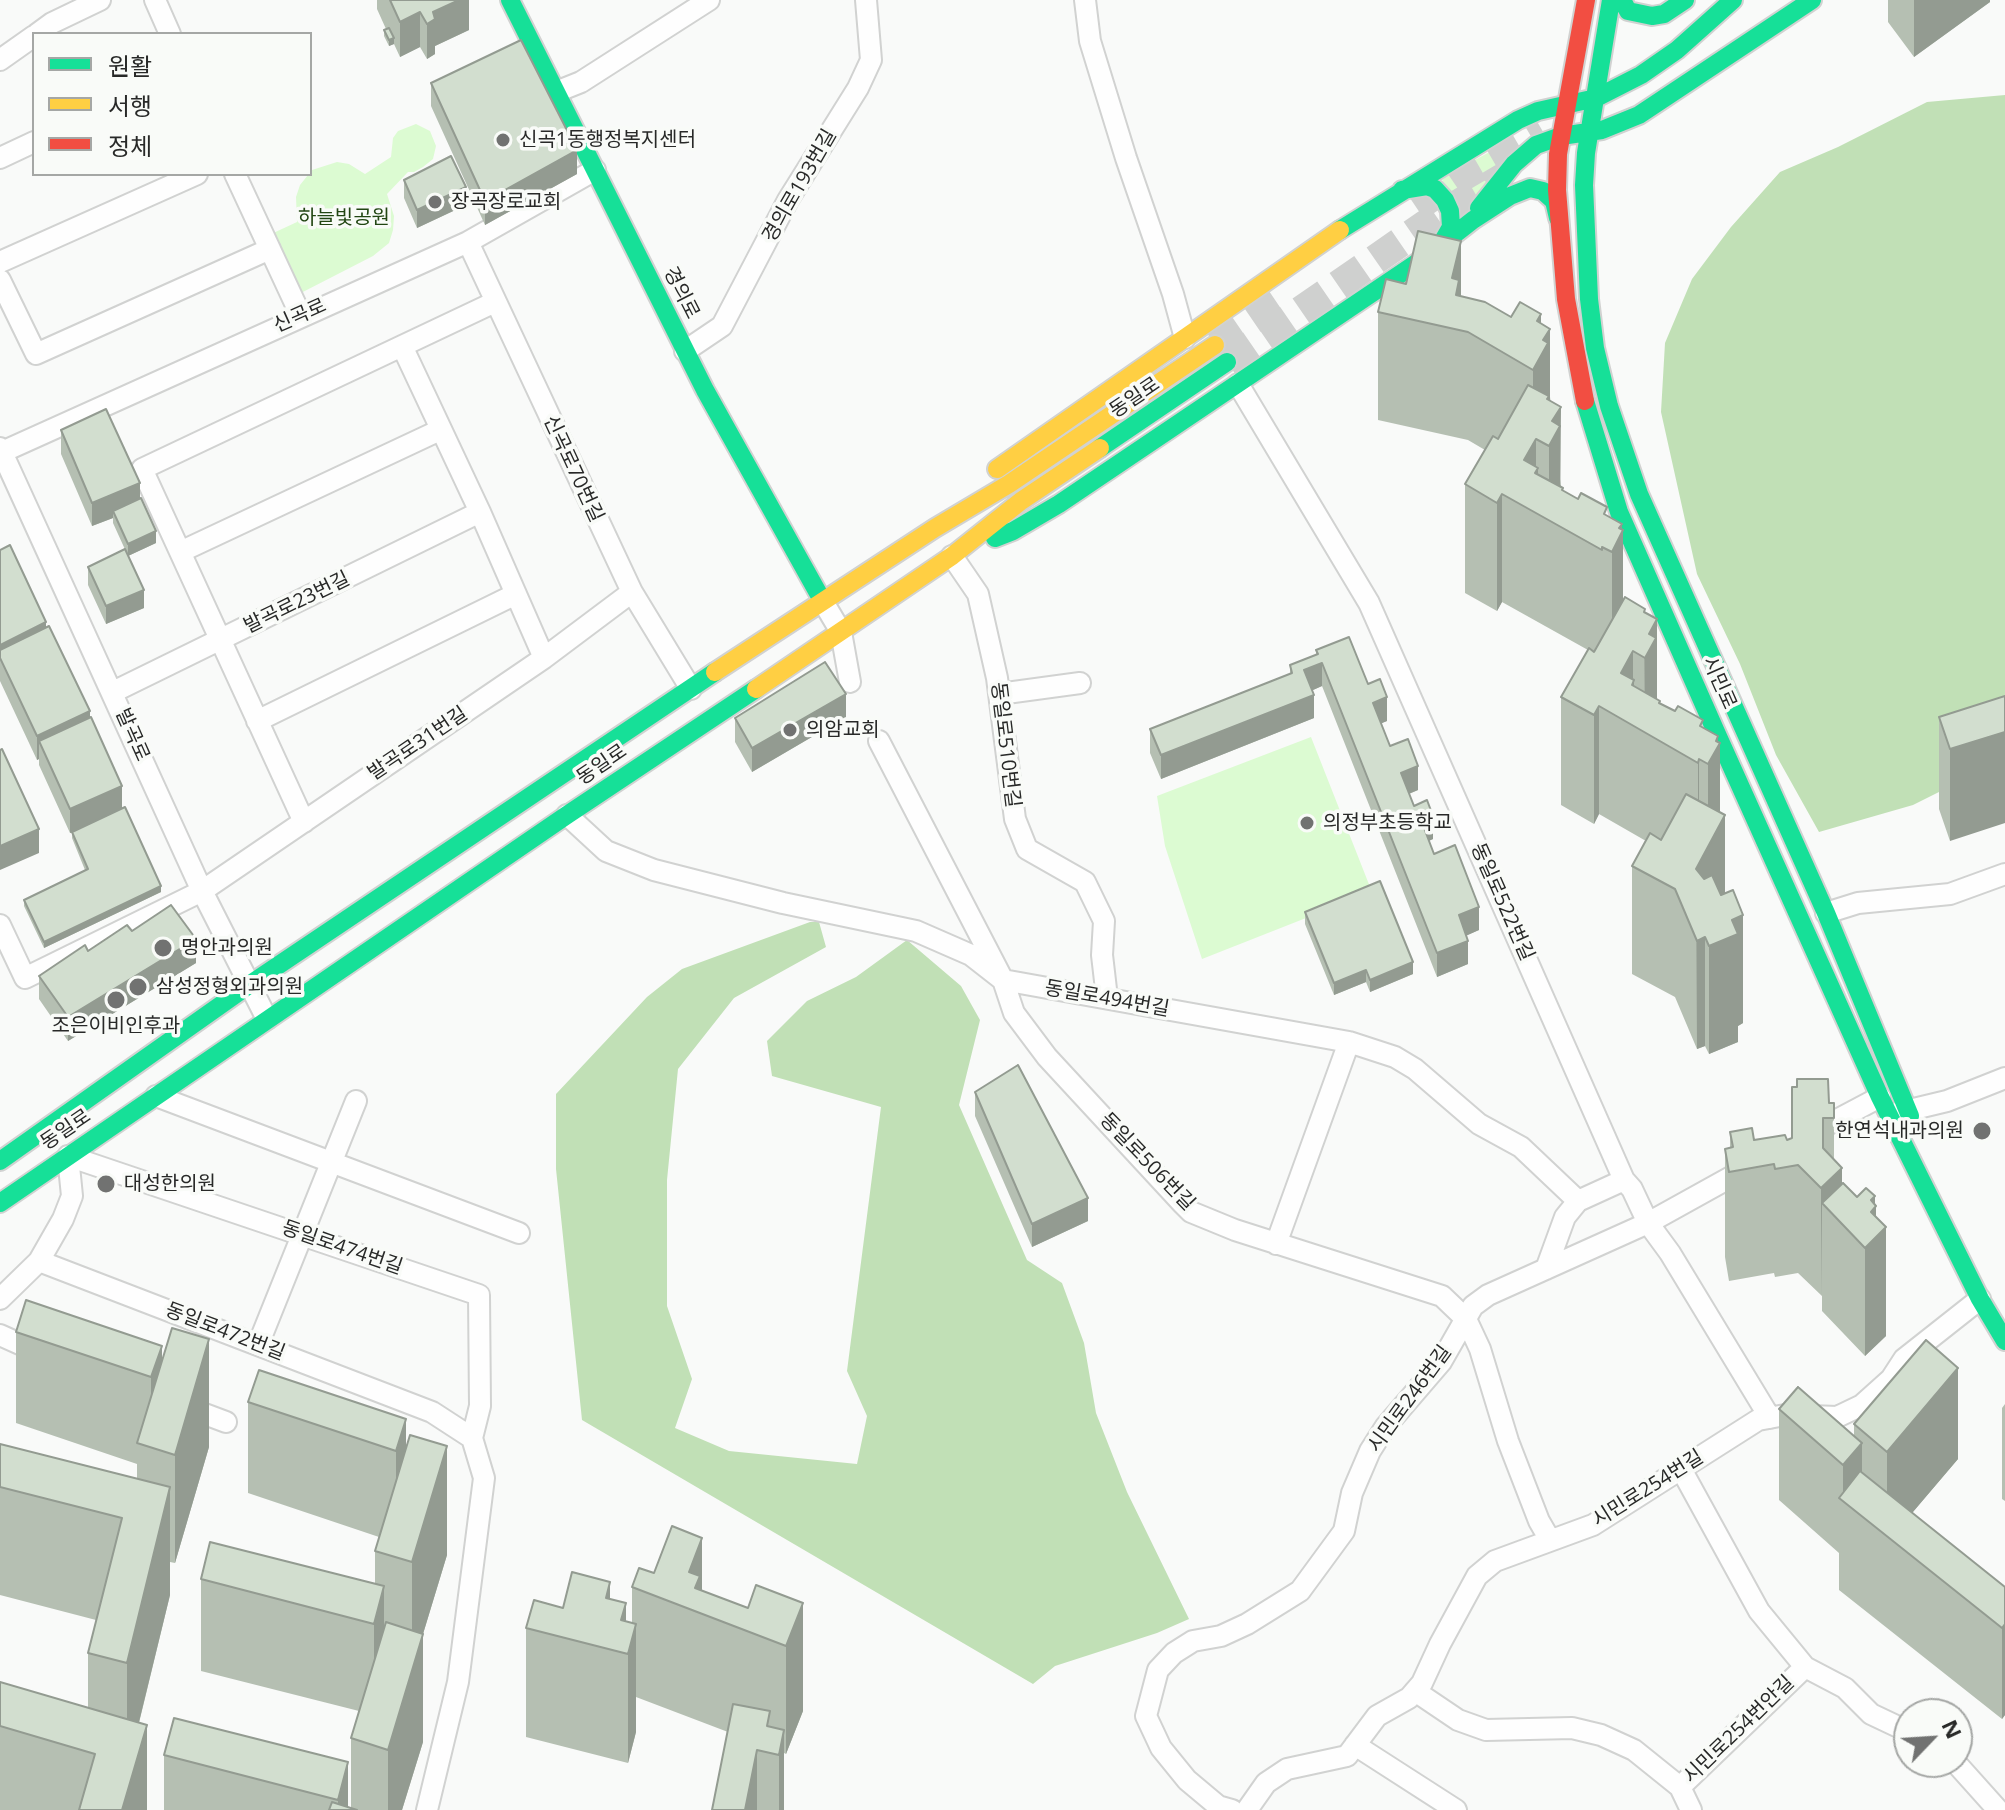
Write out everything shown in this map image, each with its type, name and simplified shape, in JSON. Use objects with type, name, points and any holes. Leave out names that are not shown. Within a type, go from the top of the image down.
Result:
[{"type":"street","points":[[39,32],[100,0]]},
{"type":"street","points":[[155,0],[169,32]]},
{"type":"street","name":"경의로","points":[[510,0],[685,351],[822,600]]},
{"type":"street","points":[[556,92],[581,82],[709,0]]},
{"type":"street","name":"경의로193번길","points":[[685,351],[722,326],[788,200],[858,88],[871,60],[866,0]]},
{"type":"street","points":[[1085,0],[1090,41],[1185,338]]},
{"type":"street","name":"시민로","points":[[1586,0],[1557,166],[1560,232],[1566,299],[1583,396],[1619,512],[1980,1299],[2005,1341]]},
{"type":"street","name":"시민로","points":[[1611,0],[1584,176],[1587,277],[1595,348],[1618,437],[1639,494],[1826,913],[1892,1107],[1921,1138]]},
{"type":"street","points":[[1622,0],[1628,11],[1652,16],[1664,14],[1685,0]]},
{"type":"street","points":[[935,528],[994,471],[1019,452],[1402,190],[1518,120],[1538,111],[1596,98],[1657,66],[1733,0]]},
{"type":"street","points":[[1460,229],[1522,156],[1537,145],[1561,136],[1614,127],[1639,115],[1812,0]]},
{"type":"street","points":[[0,60],[32,37]]},
{"type":"street","points":[[0,158],[32,143]]},
{"type":"street","name":"신곡로","points":[[1,451],[468,242],[595,170]]},
{"type":"street","points":[[0,262],[193,176]]},
{"type":"street","points":[[236,176],[301,316]]},
{"type":"street","points":[[1402,190],[1427,186],[1435,189],[1445,200],[1450,211],[1451,227],[1440,246]]},
{"type":"street","points":[[952,556],[1013,531],[1059,504],[1510,196],[1535,188],[1547,193],[1554,201],[1560,232]]},
{"type":"street","name":"신곡로70번길","points":[[468,242],[632,592],[691,689]]},
{"type":"street","points":[[0,280],[36,354],[270,249]]},
{"type":"street","points":[[304,822],[142,469],[495,302]]},
{"type":"street","name":"동일로","points":[[0,1161],[249,985],[822,600],[1009,484],[1215,345]]},
{"type":"street","points":[[402,346],[544,658]]},
{"type":"street","name":"동일로","points":[[0,1203],[952,556],[1021,501],[1227,362]]},
{"type":"street","name":"동일로522번길","points":[[1238,384],[1369,603],[1624,1180],[1770,1418]]},
{"type":"street","points":[[180,552],[440,430]]},
{"type":"street","name":"발곡로","points":[[1,451],[202,891],[267,1019]]},
{"type":"street","name":"발곡로23번길","points":[[113,692],[480,512]]},
{"type":"street","name":"동일로510번길","points":[[952,556],[978,594],[999,694],[1015,819],[1027,849],[1085,882],[1104,921],[1102,955],[1107,998]]},
{"type":"street","name":"발곡로31번길","points":[[0,925],[25,978],[202,891],[544,658],[632,592]]},
{"type":"street","points":[[257,721],[516,594]]},
{"type":"street","points":[[822,600],[841,632],[850,682]]},
{"type":"street","points":[[999,694],[1080,683]]},
{"type":"street","name":"동일로506번길","points":[[879,741],[1003,980],[1014,1013],[1036,1044],[1191,1212],[1276,1244],[1313,1253],[1442,1296],[1466,1319],[1480,1349],[1513,1455],[1539,1521],[1550,1540]]},
{"type":"street","name":"동일로494번길","points":[[567,815],[606,851],[654,870],[783,903],[916,931],[971,955],[1003,980],[1349,1042],[1395,1057],[1415,1069],[1479,1124],[1521,1147],[1578,1201]]},
{"type":"street","points":[[1826,913],[1858,903],[1950,894],[2005,875]]},
{"type":"street","points":[[1276,1244],[1349,1042]]},
{"type":"street","points":[[1798,1140],[1892,1107],[1947,1101],[2005,1078]]},
{"type":"street","points":[[156,1096],[519,1233]]},
{"type":"street","points":[[258,1345],[356,1101]]},
{"type":"street","name":"시민로246번길","points":[[1232,1810],[1218,1806],[1187,1780],[1161,1748],[1146,1716],[1158,1670],[1174,1653],[1193,1641],[1221,1636],[1234,1630],[1300,1591],[1344,1531],[1352,1493],[1370,1451],[1386,1426],[1441,1362],[1473,1306],[1488,1295],[1648,1223],[1771,1155]]},
{"type":"street","points":[[0,1299],[39,1261],[63,1219],[72,1196],[68,1156]]},
{"type":"street","name":"동일로474번길","points":[[68,1156],[479,1295],[480,1406],[472,1438]]},
{"type":"street","points":[[1934,1165],[1989,1275]]},
{"type":"street","points":[[1546,1269],[1565,1217],[1578,1201],[1624,1180]]},
{"type":"street","name":"동일로472번길","points":[[39,1261],[432,1412],[472,1438]]},
{"type":"street","name":"시민로254번길","points":[[1247,1810],[1266,1783],[1287,1769],[1347,1756],[1377,1716],[1409,1698],[1477,1576],[1495,1561],[1593,1525],[1758,1420],[1785,1415],[1837,1417],[1862,1405],[1891,1379],[1904,1359],[1980,1299]]},
{"type":"street","points":[[0,1335],[56,1359]]},
{"type":"street","points":[[170,1401],[226,1422]]},
{"type":"street","points":[[427,1810],[458,1682],[484,1478],[472,1438]]},
{"type":"street","name":"시민로254번안길","points":[[1415,1691],[1458,1720],[1486,1730],[1572,1728],[1601,1735],[1634,1750],[1680,1787],[1805,1667],[1759,1611],[1681,1469]]},
{"type":"street","points":[[1805,1667],[1845,1688],[1871,1714],[1893,1724]]},
{"type":"street","points":[[1355,1745],[1456,1810]]},
{"type":"street","points":[[1969,1778],[1998,1810]]},
{"type":"street","points":[[1680,1787],[1691,1810]]},
{"type":"green space","points":[[2005,95],[2005,759],[1913,805],[1819,832],[1776,755],[1740,664],[1697,574],[1661,412],[1665,343],[1692,279],[1731,227],[1780,172],[1927,102]]},
{"type":"green space","name":"하늘빛공원","points":[[416,124],[430,131],[436,146],[433,159],[414,172],[408,172],[387,194],[394,216],[389,243],[373,256],[297,295],[269,235],[297,222],[296,197],[300,185],[307,176],[312,176],[312,170],[337,162],[349,164],[365,174],[391,157],[393,138],[398,131]]},
{"type":"green space","points":[[1512,140],[1516,145],[1462,213],[1441,178]]},
{"type":"green space","points":[[1311,737],[1372,892],[1202,959],[1165,846],[1157,796]]},
{"type":"green space","points":[[810,922],[819,922],[826,947],[734,998],[678,1069],[667,1180],[667,1306],[692,1379],[675,1428],[729,1451],[857,1464],[867,1416],[847,1371],[881,1107],[772,1076],[767,1041],[807,1001],[856,977],[907,940],[961,986],[980,1020],[959,1105],[1027,1260],[1062,1283],[1084,1343],[1096,1413],[1127,1492],[1189,1619],[1157,1633],[1055,1666],[1033,1684],[582,1420],[556,1169],[556,1094],[647,997],[682,969]]},
{"type":"building","points":[[390,0],[459,0],[433,12],[435,19],[427,24],[420,12],[400,22]]},
{"type":"building","points":[[389,28],[394,38],[389,40],[384,30]]},
{"type":"building","name":"신곡1동행정복지센터","points":[[521,40],[577,150],[485,201],[431,83]]},
{"type":"building","points":[[451,156],[466,187],[417,210],[404,180]]},
{"type":"building","points":[[1418,231],[1461,241],[1452,278],[1459,280],[1456,295],[1485,302],[1511,317],[1520,302],[1541,314],[1537,321],[1550,329],[1543,340],[1548,343],[1533,370],[1468,332],[1378,312],[1386,279],[1406,284]]},
{"type":"building","points":[[1528,385],[1549,396],[1547,399],[1561,407],[1552,421],[1560,426],[1549,446],[1536,439],[1524,460],[1538,468],[1535,473],[1562,490],[1578,499],[1581,493],[1607,507],[1604,514],[1622,524],[1619,528],[1623,530],[1612,552],[1602,547],[1602,550],[1502,494],[1497,503],[1465,484],[1493,436],[1498,439]]},
{"type":"building","points":[[106,409],[140,483],[92,503],[61,430]]},
{"type":"building","points":[[141,498],[156,531],[128,544],[113,511]]},
{"type":"building","points":[[10,545],[46,622],[0,645],[0,550]]},
{"type":"building","points":[[125,549],[144,590],[106,606],[88,567]]},
{"type":"building","points":[[1625,597],[1657,619],[1649,634],[1656,638],[1645,658],[1633,651],[1621,673],[1634,680],[1632,685],[1659,703],[1675,711],[1678,706],[1703,720],[1700,726],[1718,736],[1716,741],[1720,743],[1708,764],[1699,759],[1698,763],[1599,706],[1594,715],[1561,697],[1589,648],[1594,652]]},
{"type":"building","points":[[49,626],[90,711],[37,736],[0,658],[0,650]]},
{"type":"building","points":[[1349,637],[1368,684],[1380,679],[1387,697],[1373,703],[1390,746],[1408,739],[1418,766],[1401,773],[1414,806],[1427,800],[1433,816],[1421,820],[1434,854],[1455,845],[1479,907],[1459,915],[1468,941],[1437,953],[1322,663],[1304,670],[1314,695],[1161,755],[1150,729],[1292,673],[1290,665],[1318,654],[1316,650]]},
{"type":"building","points":[[825,662],[846,694],[752,748],[735,718]]},
{"type":"building","points":[[2005,696],[2005,732],[1950,749],[1939,717]]},
{"type":"building","points":[[91,717],[122,786],[70,809],[39,741]]},
{"type":"building","points":[[0,750],[39,829],[0,846]]},
{"type":"building","points":[[1686,794],[1725,815],[1696,869],[1704,879],[1712,875],[1721,895],[1733,890],[1743,915],[1732,920],[1738,934],[1709,946],[1705,937],[1697,941],[1675,889],[1632,866],[1650,833],[1661,840]]},
{"type":"building","points":[[125,807],[161,886],[44,942],[24,900],[88,869],[72,832]]},
{"type":"building","points":[[1380,881],[1413,962],[1370,980],[1366,970],[1334,983],[1305,912]]},
{"type":"building","points":[[171,905],[196,939],[68,1017],[39,976],[85,945],[88,951],[127,925],[132,931]]},
{"type":"building","points":[[1018,1065],[1088,1198],[1032,1224],[975,1092]]},
{"type":"building","points":[[1797,1079],[1828,1079],[1829,1103],[1834,1103],[1834,1118],[1823,1118],[1823,1148],[1842,1168],[1821,1188],[1798,1165],[1775,1169],[1774,1164],[1729,1172],[1725,1149],[1733,1147],[1730,1132],[1752,1128],[1754,1140],[1785,1135],[1787,1140],[1792,1138],[1792,1087],[1797,1087]]},
{"type":"building","points":[[1843,1183],[1857,1197],[1866,1188],[1875,1196],[1871,1200],[1876,1206],[1871,1212],[1886,1227],[1865,1248],[1822,1203]]},
{"type":"building","points":[[26,1300],[162,1346],[151,1377],[16,1332]]},
{"type":"building","points":[[172,1328],[209,1339],[175,1455],[137,1443]]},
{"type":"building","points":[[1926,1340],[1958,1368],[1887,1452],[1854,1424]]},
{"type":"building","points":[[259,1370],[406,1419],[396,1451],[248,1402]]},
{"type":"building","points":[[1798,1387],[1862,1443],[1843,1465],[1779,1409]]},
{"type":"building","points":[[410,1435],[447,1446],[412,1562],[375,1551]]},
{"type":"building","points":[[0,1444],[170,1487],[127,1663],[88,1653],[122,1518],[0,1487]]},
{"type":"building","points":[[1860,1471],[2005,1587],[2005,1624],[2002,1628],[1839,1498]]},
{"type":"building","points":[[672,1526],[702,1538],[689,1572],[700,1576],[695,1588],[748,1608],[756,1585],[803,1603],[786,1646],[632,1587],[639,1568],[654,1573]]},
{"type":"building","points":[[210,1542],[384,1586],[374,1624],[201,1579]]},
{"type":"building","points":[[572,1572],[610,1582],[606,1598],[626,1603],[621,1620],[636,1624],[628,1654],[526,1628],[534,1600],[563,1608]]},
{"type":"building","points":[[386,1622],[423,1634],[388,1750],[351,1738]]},
{"type":"building","points":[[0,1682],[147,1725],[122,1810],[79,1810],[95,1754],[0,1726]]},
{"type":"building","points":[[733,1704],[770,1711],[767,1726],[784,1730],[779,1755],[757,1750],[745,1810],[712,1810]]},
{"type":"building","points":[[174,1718],[348,1762],[338,1800],[164,1755]]},
{"type":"building","points":[[332,1802],[357,1810],[329,1810]]},
{"type":"tunnel","points":[[1416,207],[1542,130]]},
{"type":"tunnel","points":[[1227,362],[1437,217],[1505,177]]},
{"type":"tunnel","points":[[1215,345],[1281,300]]},
{"type":"traffic: fast","points":[[510,0],[705,390],[822,600]]},
{"type":"traffic: fast","points":[[1611,0],[1586,153],[1584,185],[1589,299],[1595,348],[1609,406],[1639,494],[1826,913],[1910,1116]]},
{"type":"traffic: fast","points":[[1622,0],[1628,11],[1652,16],[1664,14],[1685,0]]},
{"type":"traffic: fast","points":[[1340,230],[1518,120],[1538,111],[1596,98],[1641,75],[1677,50],[1733,0]]},
{"type":"traffic: fast","points":[[1479,208],[1514,164],[1536,145],[1561,136],[1602,130],[1639,115],[1812,0]]},
{"type":"traffic: fast","points":[[1402,190],[1427,186],[1435,189],[1445,200],[1450,211],[1451,227],[1440,246]]},
{"type":"traffic: fast","points":[[995,538],[1059,504],[1427,256],[1510,196],[1530,188],[1543,191],[1554,201],[1558,218]]},
{"type":"traffic: fast","points":[[1100,448],[1227,362]]},
{"type":"traffic: fast","points":[[1585,401],[1619,512],[1716,732],[1880,1097],[1980,1299],[2005,1341]]},
{"type":"traffic: fast","points":[[0,1161],[249,985],[715,672]]},
{"type":"traffic: fast","points":[[0,1203],[756,689]]},
{"type":"traffic: slow","points":[[997,469],[1340,230]]},
{"type":"traffic: slow","points":[[715,672],[935,528],[1009,484],[1215,345]]},
{"type":"traffic: slow","points":[[756,689],[952,556],[1021,501],[1100,448]]},
{"type":"traffic: jam","points":[[1585,401],[1566,299],[1557,190],[1558,154],[1586,0]]},
{"type":"place","name":"신곡1동행정복지센터","points":[[503,140]]},
{"type":"place","name":"장곡장로교회","points":[[435,202]]},
{"type":"place","name":"의암교회","points":[[790,730]]},
{"type":"place","name":"의정부초등학교","points":[[1307,823]]},
{"type":"place","name":"명안과의원","points":[[163,948]]},
{"type":"place","name":"삼성정형외과의원","points":[[138,987]]},
{"type":"place","name":"조은이비인후과","points":[[116,1000]]},
{"type":"place","name":"한연석내과의원","points":[[1982,1131]]},
{"type":"place","name":"대성한의원","points":[[106,1184]]}]
